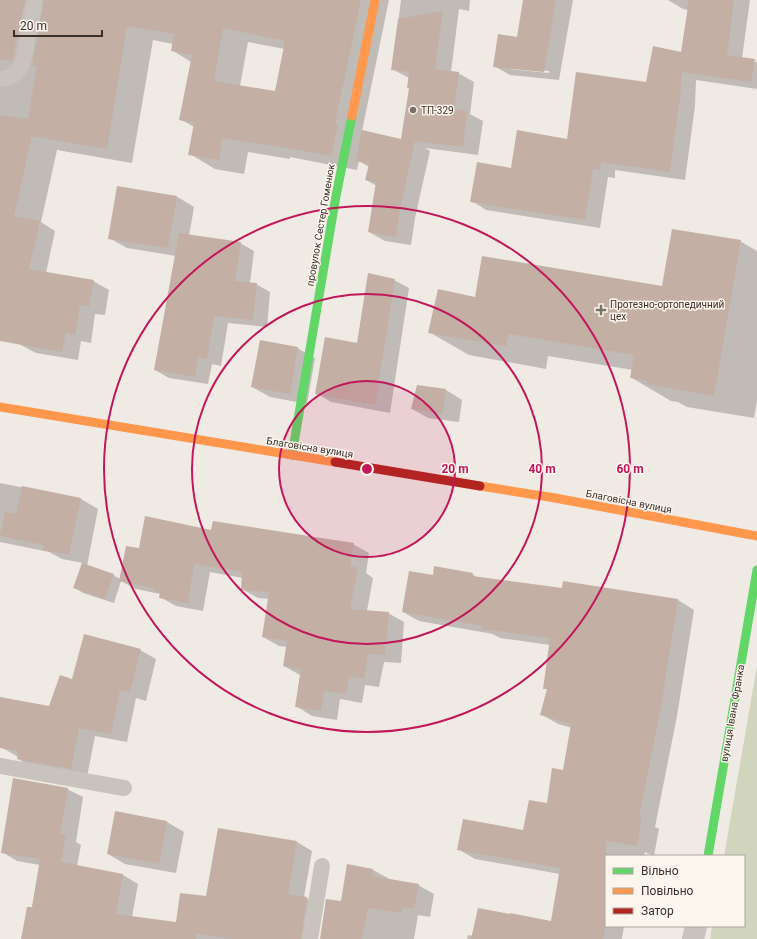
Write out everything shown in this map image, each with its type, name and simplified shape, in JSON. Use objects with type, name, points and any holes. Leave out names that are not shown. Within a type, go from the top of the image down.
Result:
[{"type":"main road","name":"провулок Сестер Гоменюк","points":[[292,456],[336,196],[375,0]]},
{"type":"main road","name":"Благовісна вулиця","points":[[0,407],[555,498],[757,536]]},
{"type":"main road","name":"вулиця Івана Франка","points":[[708,855],[757,570]]},
{"type":"street","points":[[694,939],[696,927]]},
{"type":"lane","points":[[0,78],[6,78],[14,75],[20,68],[23,60],[35,0]]},
{"type":"lane","points":[[0,766],[124,788]]},
{"type":"lane","points":[[310,939],[322,866]]},
{"type":"green space","points":[[757,666],[757,939],[710,939],[712,927],[745,927],[745,855],[724,855]]},
{"type":"building","points":[[0,0],[25,0],[12,61],[0,59]]},
{"type":"building","points":[[44,0],[361,0],[335,125],[338,125],[331,156],[222,138],[219,160],[188,155],[194,123],[179,120],[192,55],[171,51],[174,34],[127,26],[107,149],[32,136],[14,216],[40,221],[29,269],[94,280],[89,307],[80,305],[75,335],[66,333],[62,352],[0,341],[0,115],[28,119],[37,66],[32,65]],"holes":[[[223,28],[285,41],[275,91],[214,81]]]},
{"type":"building","points":[[523,0],[556,0],[544,72],[493,67],[498,34],[517,37]]},
{"type":"building","points":[[689,0],[734,0],[727,55],[755,59],[751,82],[682,72],[670,172],[601,162],[600,170],[593,169],[585,220],[470,202],[477,162],[511,168],[517,130],[567,139],[576,72],[646,82],[653,46],[681,52]]},
{"type":"building","points":[[443,11],[435,69],[459,72],[454,109],[467,111],[463,147],[415,141],[400,209],[396,237],[368,232],[376,182],[365,180],[369,164],[356,161],[362,130],[401,139],[409,88],[407,88],[409,72],[391,70],[398,19]]},
{"type":"building","points":[[117,186],[177,196],[168,248],[108,239]]},
{"type":"building","name":"Протезно-ортопедичний цех","points":[[672,229],[741,240],[714,396],[646,384],[647,381],[630,378],[634,355],[509,334],[506,346],[428,333],[438,289],[475,297],[482,256],[662,286]]},
{"type":"building","points":[[179,233],[241,242],[235,281],[257,283],[253,320],[214,316],[207,359],[198,357],[195,377],[154,370]]},
{"type":"building","points":[[368,273],[395,279],[375,405],[315,394],[325,337],[357,343]]},
{"type":"building","points":[[260,340],[298,347],[290,394],[251,387]]},
{"type":"building","points":[[417,385],[446,389],[443,414],[411,409]]},
{"type":"building","points":[[22,486],[81,498],[69,555],[43,550],[44,545],[0,536],[5,512],[16,514]]},
{"type":"building","points":[[145,516],[211,530],[213,521],[354,543],[350,566],[358,568],[350,609],[389,612],[385,655],[368,654],[364,679],[349,676],[346,694],[324,691],[321,711],[295,707],[301,669],[283,666],[287,641],[262,637],[269,592],[241,590],[242,572],[194,564],[188,603],[159,598],[160,592],[154,591],[155,588],[119,581],[126,546],[139,548]]},
{"type":"building","points":[[82,563],[114,574],[105,599],[73,588]]},
{"type":"building","points":[[434,566],[473,573],[472,576],[562,588],[563,581],[678,599],[661,706],[639,817],[642,818],[637,846],[606,841],[605,927],[603,939],[471,939],[478,908],[551,921],[560,868],[457,850],[463,819],[523,830],[529,800],[547,803],[552,768],[563,770],[571,724],[540,715],[547,689],[543,689],[550,638],[482,629],[483,626],[402,612],[409,571],[433,575]]},
{"type":"building","points":[[84,634],[141,649],[130,692],[120,690],[111,734],[79,728],[71,769],[17,759],[18,751],[0,748],[0,697],[49,706],[60,675],[72,679]]},
{"type":"building","points":[[13,778],[68,788],[60,834],[66,835],[61,862],[123,874],[116,914],[176,922],[180,893],[206,896],[218,828],[297,841],[288,894],[307,897],[301,939],[233,939],[196,934],[196,939],[21,939],[27,907],[32,907],[40,859],[1,853]]},
{"type":"building","points":[[115,811],[167,821],[159,864],[107,854]]},
{"type":"building","points":[[347,864],[373,869],[372,876],[419,884],[414,909],[403,907],[401,913],[368,908],[362,939],[320,939],[326,899],[341,901]]},
{"type":"traffic: fast","points":[[292,455],[336,196],[352,116]]},
{"type":"traffic: fast","points":[[708,855],[757,570]]},
{"type":"traffic: slow","points":[[352,116],[375,0]]},
{"type":"traffic: slow","points":[[0,407],[335,462]]},
{"type":"traffic: slow","points":[[480,486],[555,498],[757,536]]},
{"type":"traffic: jam","points":[[335,462],[480,486]]},
{"type":"place","name":"ТП-329","points":[[413,110]]},
{"type":"place","name":"Протезно-ортопедичний цех","points":[[601,310]]}]
